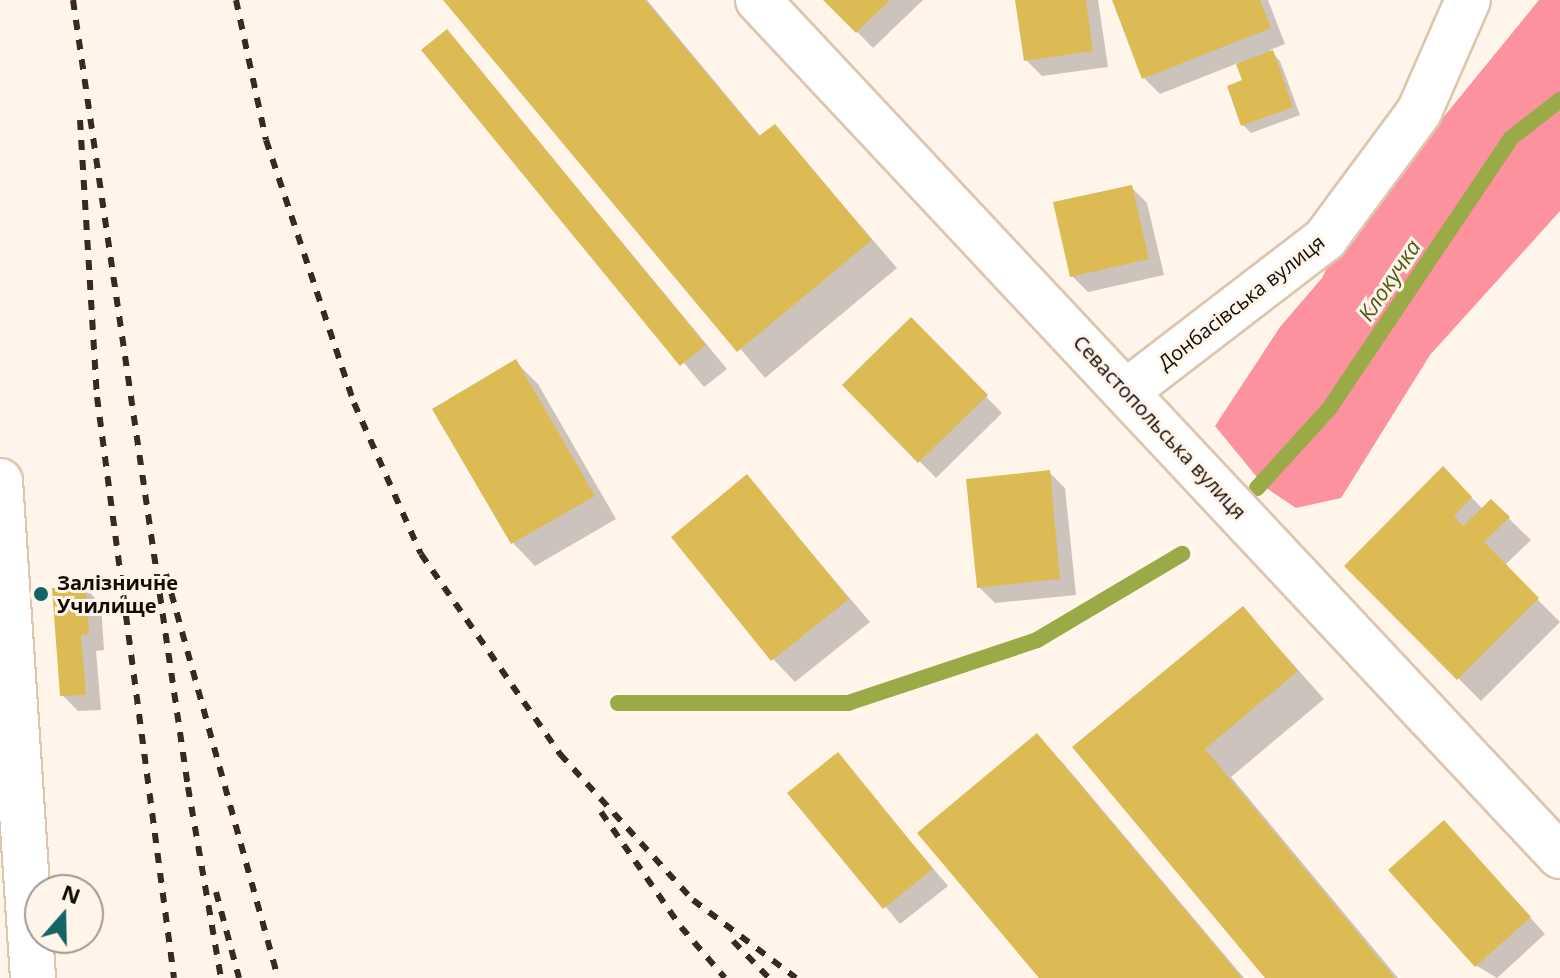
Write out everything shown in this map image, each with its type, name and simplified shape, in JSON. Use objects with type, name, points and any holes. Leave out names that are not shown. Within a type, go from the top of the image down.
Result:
[{"type":"street","name":"Севастопольська вулиця","points":[[758,0],[1560,856]]},
{"type":"street","name":"Донбасівська вулиця","points":[[1127,391],[1325,239],[1419,112],[1468,0]]},
{"type":"street","points":[[0,481],[10,780],[33,978]]},
{"type":"shaded area","points":[[1539,0],[1560,0],[1560,211],[1430,355],[1341,498],[1296,508],[1265,487],[1215,426],[1280,327],[1322,278],[1336,249]]},
{"type":"building","points":[[443,0],[645,0],[759,136],[775,124],[872,240],[737,352]]},
{"type":"building","points":[[823,0],[890,0],[856,33]]},
{"type":"building","points":[[1015,0],[1086,0],[1093,51],[1024,61]]},
{"type":"building","points":[[1112,0],[1260,0],[1271,28],[1142,79]]},
{"type":"building","points":[[447,29],[706,345],[680,366],[421,50]]},
{"type":"building","points":[[1273,50],[1293,107],[1241,126],[1227,86],[1242,80],[1236,64]]},
{"type":"building","points":[[1132,185],[1149,259],[1070,277],[1053,202]]},
{"type":"building","points":[[911,317],[988,395],[918,463],[842,385]]},
{"type":"building","points":[[516,359],[595,496],[511,544],[432,409]]},
{"type":"building","points":[[1443,466],[1472,497],[1454,516],[1463,526],[1491,499],[1510,517],[1484,542],[1539,598],[1457,680],[1344,566]]},
{"type":"building","points":[[1050,470],[1060,579],[977,588],[966,479]]},
{"type":"building","points":[[747,474],[849,599],[771,661],[671,537]]},
{"type":"building","points":[[86,586],[89,634],[81,635],[86,695],[60,696],[52,588]]},
{"type":"building","points":[[1243,606],[1298,671],[1205,749],[1395,978],[1265,978],[1072,747]]},
{"type":"building","points":[[1037,733],[1242,978],[1039,978],[917,833]]},
{"type":"building","points":[[838,752],[933,869],[883,909],[787,793]]},
{"type":"building","points":[[1444,820],[1531,917],[1475,967],[1388,870]]},
{"type":"waterway","name":"Клокучка","points":[[1257,488],[1329,409],[1511,138],[1560,100]]},
{"type":"waterway","points":[[618,703],[848,703],[1037,640],[1182,554]]},
{"type":"railway","points":[[73,0],[188,787],[221,978]]},
{"type":"railway","points":[[236,0],[266,140],[354,403],[421,554],[560,754],[693,900],[796,978]]},
{"type":"railway","points":[[80,120],[97,397],[174,978]]},
{"type":"railway","points":[[166,574],[278,978]]},
{"type":"railway","points":[[601,812],[681,927],[725,978]]},
{"type":"railway","points":[[216,892],[239,978]]},
{"type":"railway","points":[[733,941],[769,978]]},
{"type":"place","name":"Залізничне Училище","points":[[41,594]]}]
